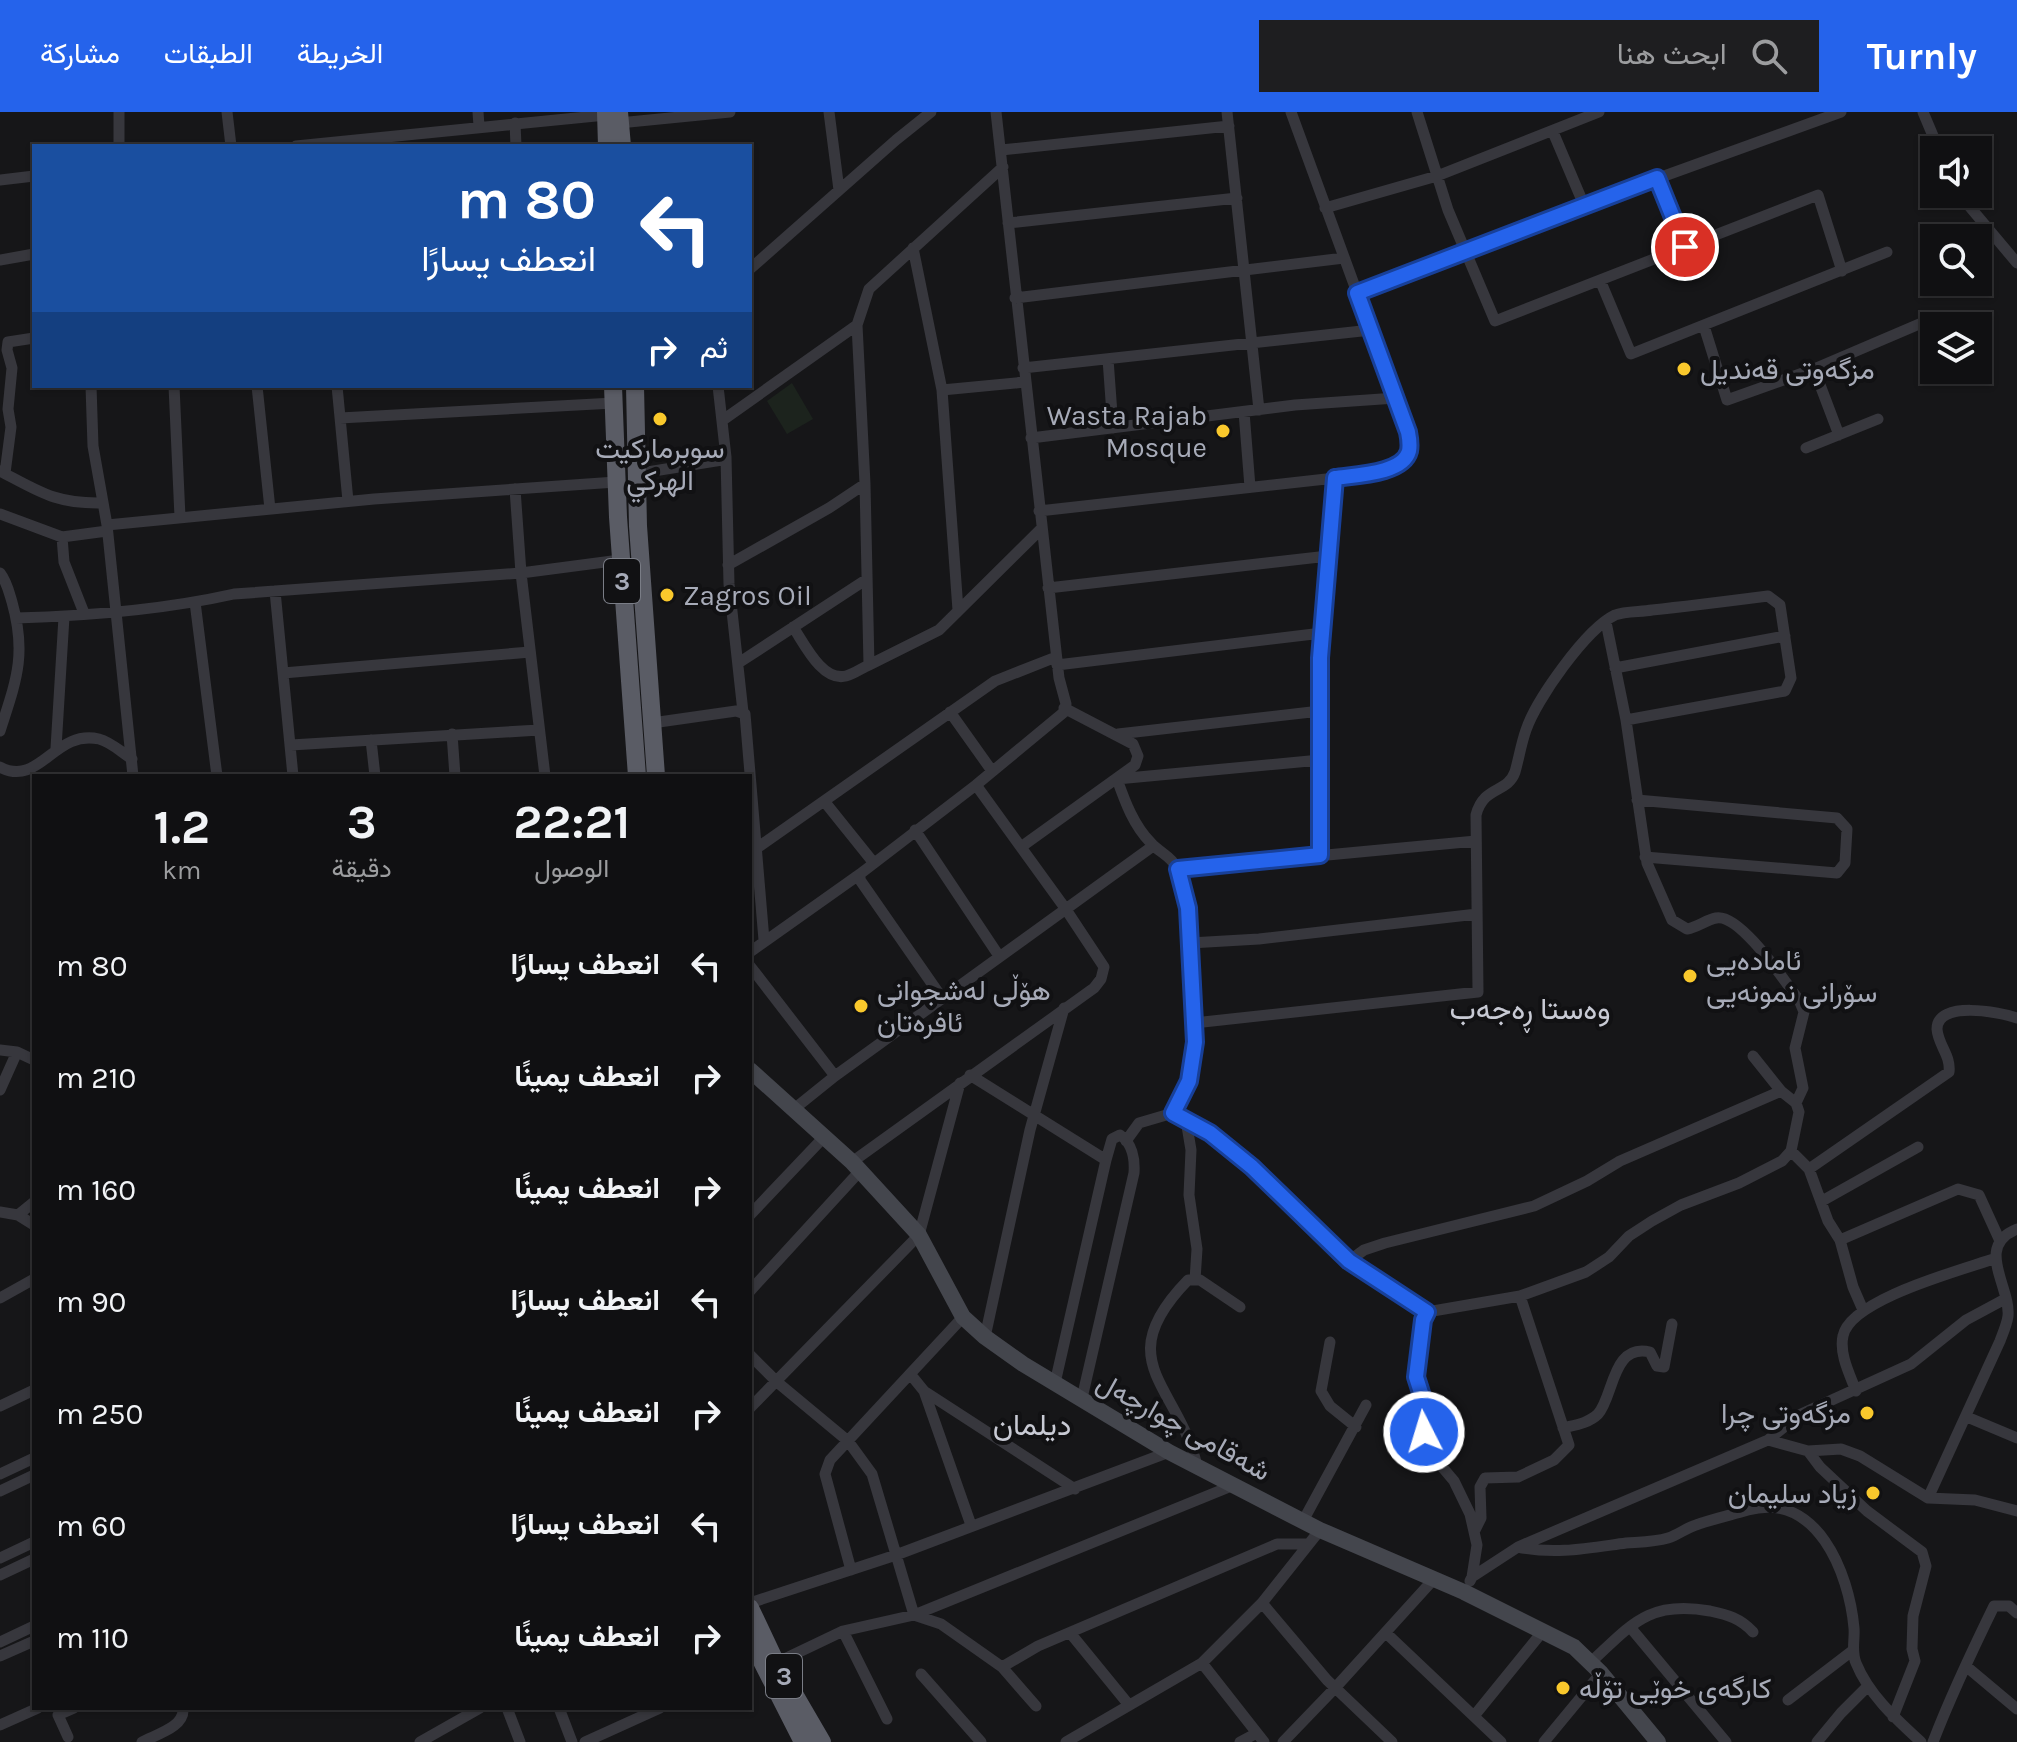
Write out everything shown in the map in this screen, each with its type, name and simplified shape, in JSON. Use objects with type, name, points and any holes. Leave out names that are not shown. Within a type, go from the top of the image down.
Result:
[{"type":"highway","points":[[607,144],[612,115]]},
{"type":"highway","points":[[612,115],[621,144]]},
{"type":"highway","name":"3","points":[[635,388],[635,474],[656,774]]},
{"type":"highway","name":"3","points":[[614,395],[620,560],[637,774]]},
{"type":"highway","points":[[633,748],[653,745]]},
{"type":"highway","name":"3","points":[[752,1614],[763,1665],[822,1742]]},
{"type":"highway","name":"3","points":[[752,1642],[803,1742]]},
{"type":"main road","name":"شەقامی چوارچەل","points":[[752,1072],[856,1167],[919,1235],[963,1317],[985,1337],[1169,1452],[1320,1530],[1433,1580],[1468,1584],[1574,1647],[1596,1668],[1658,1742]]},
{"type":"street","points":[[119,112],[119,144]]},
{"type":"street","points":[[227,112],[231,144]]},
{"type":"street","points":[[478,112],[479,126]]},
{"type":"street","points":[[325,144],[515,123],[559,115],[730,112]]},
{"type":"street","points":[[829,112],[839,190]]},
{"type":"street","points":[[752,267],[916,117],[931,112]]},
{"type":"street","points":[[752,950],[860,874],[976,785],[1063,713],[1066,704],[1057,661],[1041,529],[996,112]]},
{"type":"street","points":[[1227,112],[1259,410]]},
{"type":"street","points":[[1039,511],[1335,478],[1402,464],[1409,450],[1408,432],[1291,112]]},
{"type":"street","points":[[1417,112],[1437,176],[1495,321],[1818,195],[1842,271]]},
{"type":"street","points":[[1325,208],[1437,176],[1553,132],[1574,117],[1599,112]]},
{"type":"street","points":[[1357,293],[1584,205],[1841,112]]},
{"type":"street","points":[[1923,112],[1933,136]]},
{"type":"street","points":[[515,123],[516,144]]},
{"type":"street","points":[[1001,150],[1229,126]]},
{"type":"street","points":[[1553,132],[1584,205]]},
{"type":"street","points":[[869,665],[857,325],[869,289],[1003,167]]},
{"type":"street","points":[[0,180],[32,176]]},
{"type":"street","points":[[1657,178],[1685,247]]},
{"type":"street","points":[[1008,223],[1237,198]]},
{"type":"street","points":[[1971,208],[2017,263]]},
{"type":"street","points":[[913,248],[942,390],[958,610]]},
{"type":"street","points":[[1600,280],[1631,354],[1887,252]]},
{"type":"street","points":[[0,260],[32,254]]},
{"type":"street","points":[[1015,298],[1344,258]]},
{"type":"street","points":[[1704,326],[1727,400],[1814,369],[1920,324]]},
{"type":"street","points":[[723,420],[857,325]]},
{"type":"street","points":[[1023,368],[1371,330]]},
{"type":"street","points":[[32,338],[4,343],[12,368],[8,409],[11,427],[2,472],[39,493],[63,502],[102,503]]},
{"type":"street","points":[[1108,359],[1113,428]]},
{"type":"street","points":[[1814,369],[1839,435]]},
{"type":"street","points":[[942,390],[1025,382]]},
{"type":"street","points":[[91,388],[93,446],[107,528],[133,774]]},
{"type":"street","points":[[174,388],[180,517]]},
{"type":"street","points":[[257,388],[270,509]]},
{"type":"street","points":[[337,388],[348,501]]},
{"type":"street","points":[[718,388],[726,457],[728,565],[751,774]]},
{"type":"street","points":[[340,418],[614,395]]},
{"type":"street","points":[[1031,438],[1259,410],[1396,398]]},
{"type":"street","points":[[1244,412],[1250,487]]},
{"type":"street","points":[[1806,448],[1878,419]]},
{"type":"street","points":[[635,474],[726,457]]},
{"type":"street","points":[[1320,855],[1322,633],[1335,478]]},
{"type":"street","points":[[0,514],[62,537],[180,517],[348,501],[616,482]]},
{"type":"street","points":[[728,565],[865,484]]},
{"type":"street","points":[[515,489],[521,573],[545,774]]},
{"type":"street","points":[[793,627],[823,669],[844,677],[939,630],[1041,529]]},
{"type":"street","points":[[62,537],[64,562],[84,613]]},
{"type":"street","points":[[1048,588],[1328,556]]},
{"type":"street","points":[[16,618],[64,617],[195,602],[234,594],[521,573],[620,560]]},
{"type":"street","points":[[0,573],[16,618],[21,654],[0,731]]},
{"type":"street","points":[[740,662],[867,579]]},
{"type":"street","points":[[275,591],[293,774]]},
{"type":"street","points":[[1194,1023],[1478,992],[1476,815],[1479,803],[1488,793],[1505,786],[1513,776],[1535,708],[1554,679],[1594,631],[1616,615],[1768,596],[1780,605],[1791,678],[1785,691],[1626,720]]},
{"type":"street","points":[[195,602],[217,774]]},
{"type":"street","points":[[56,748],[64,617]]},
{"type":"street","points":[[1606,622],[1626,720],[1645,857],[1672,920],[1687,929],[1717,918],[1728,919],[1742,929],[1799,1000],[1804,1012],[1795,1048],[1803,1088],[1796,1103]]},
{"type":"street","points":[[757,848],[995,681],[1057,661],[1322,633]]},
{"type":"street","points":[[1615,668],[1785,636]]},
{"type":"street","points":[[283,673],[530,652]]},
{"type":"street","points":[[1021,847],[1135,765],[1138,756],[1133,744],[1118,734],[1064,708]]},
{"type":"street","points":[[1118,734],[1320,711]]},
{"type":"street","points":[[652,723],[743,712]]},
{"type":"street","points":[[950,712],[992,771]]},
{"type":"street","points":[[291,745],[539,730]]},
{"type":"street","points":[[452,734],[455,774]]},
{"type":"street","points":[[0,767],[22,773],[34,768],[56,748],[81,739],[97,738],[132,759]]},
{"type":"street","points":[[371,740],[375,774]]},
{"type":"street","points":[[1117,779],[1320,760]]},
{"type":"street","points":[[1117,779],[1141,832],[1153,846],[1166,853],[1178,869],[1188,908],[1195,1042],[1189,1081],[1173,1113]]},
{"type":"street","points":[[752,1289],[856,1167],[965,1079],[1094,988],[1101,979],[1104,967],[976,785]]},
{"type":"street","points":[[752,786],[764,940]]},
{"type":"street","points":[[1637,800],[1837,818],[1847,829],[1845,863],[1837,873],[1645,857]]},
{"type":"street","points":[[824,801],[873,862]]},
{"type":"street","points":[[915,830],[999,956]]},
{"type":"street","points":[[1178,869],[1476,841]]},
{"type":"street","points":[[794,1109],[1153,846]]},
{"type":"street","points":[[860,874],[860,880],[942,998]]},
{"type":"street","points":[[1190,943],[1259,939],[1477,914]]},
{"type":"street","points":[[752,969],[835,1076]]},
{"type":"street","points":[[985,1337],[1034,1117],[1064,1008]]},
{"type":"street","points":[[1809,1169],[1949,1072],[1951,1061],[1937,1034],[1937,1024],[1943,1016],[1955,1011],[1998,1011],[2017,1018]]},
{"type":"street","points":[[0,1050],[17,1052],[32,1059]]},
{"type":"street","points":[[0,1090],[17,1052]]},
{"type":"street","points":[[1126,1141],[1139,1123],[1173,1113],[1210,1133],[1263,1176],[1349,1261],[1427,1312],[1520,1296],[1586,1272],[1652,1221],[1782,1161],[1791,1151],[1799,1112],[1796,1103],[1781,1091],[1753,1056]]},
{"type":"street","points":[[965,1079],[1106,1160]]},
{"type":"street","points":[[752,1406],[919,1235],[965,1079]]},
{"type":"street","points":[[1349,1261],[1364,1250],[1385,1243],[1534,1206],[1573,1189],[1620,1161],[1781,1091]]},
{"type":"street","points":[[1186,1120],[1191,1150],[1189,1195],[1197,1249],[1195,1280]]},
{"type":"street","points":[[1055,1383],[1106,1160],[1114,1137],[1120,1135],[1132,1153],[1134,1173],[1082,1398]]},
{"type":"street","points":[[753,1207],[824,1137]]},
{"type":"street","points":[[1822,1201],[1918,1147]]},
{"type":"street","points":[[1791,1151],[1809,1169],[1828,1221],[1840,1240],[1863,1310]]},
{"type":"street","points":[[1840,1240],[1958,1189],[1979,1195],[2000,1241]]},
{"type":"street","points":[[18,1215],[32,1204]]},
{"type":"street","points":[[0,1212],[18,1215],[32,1224]]},
{"type":"street","points":[[1928,1498],[1967,1417],[2009,1314],[1996,1258],[2000,1241],[2006,1233],[2017,1229]]},
{"type":"street","points":[[1856,1391],[1845,1362],[1843,1336],[1853,1317],[1888,1296],[1996,1258]]},
{"type":"street","points":[[0,1298],[32,1280]]},
{"type":"street","points":[[1197,1466],[1191,1439],[1161,1389],[1152,1366],[1151,1334],[1160,1313],[1188,1280],[1200,1280],[1240,1307]]},
{"type":"street","points":[[1475,1530],[1481,1518],[1481,1483],[1485,1478],[1518,1477],[1554,1460],[1569,1445],[1520,1296]]},
{"type":"street","points":[[1468,1584],[1518,1547],[1768,1440],[1799,1415],[1911,1364],[1966,1320],[2005,1299]]},
{"type":"street","points":[[1427,1312],[1423,1320],[1416,1377],[1423,1399],[1424,1432],[1432,1455],[1462,1493],[1475,1530],[1477,1545],[1468,1584]]},
{"type":"street","points":[[851,1570],[825,1474],[830,1460],[963,1317]]},
{"type":"street","points":[[1563,1428],[1582,1424],[1599,1413],[1614,1373],[1633,1354],[1642,1350],[1650,1352],[1657,1366],[1664,1367],[1672,1324]]},
{"type":"street","points":[[1330,1342],[1321,1391],[1330,1406],[1356,1427]]},
{"type":"street","points":[[752,1357],[848,1441],[872,1474],[914,1615]]},
{"type":"street","points":[[911,1375],[924,1391],[1075,1489]]},
{"type":"street","points":[[0,1406],[32,1391]]},
{"type":"street","points":[[924,1391],[971,1525]]},
{"type":"street","points":[[1303,1521],[1366,1405]]},
{"type":"street","points":[[1967,1417],[2017,1438]]},
{"type":"street","points":[[1768,1440],[1808,1451],[1841,1449],[1860,1456],[1928,1498],[1975,1500],[2017,1511]]},
{"type":"street","points":[[1808,1451],[1858,1504],[1922,1552],[1926,1566],[1913,1616],[1912,1649],[1915,1661],[1893,1717]]},
{"type":"street","points":[[752,1604],[896,1555],[1169,1452]]},
{"type":"street","points":[[0,1474],[32,1459]]},
{"type":"street","points":[[0,1491],[32,1476]]},
{"type":"street","points":[[763,1665],[843,1631],[914,1615],[1234,1485]]},
{"type":"street","points":[[1518,1547],[1550,1553],[1664,1539],[1695,1525],[1765,1505],[1792,1511],[1807,1520],[1822,1536],[1838,1565],[1848,1594],[1854,1630],[1852,1651],[1868,1686],[1893,1717],[1921,1742]]},
{"type":"street","points":[[1066,1742],[1202,1663],[1262,1603],[1320,1530]]},
{"type":"street","points":[[0,1558],[32,1543]]},
{"type":"street","points":[[1002,1667],[1038,1646],[1277,1544],[1309,1544]]},
{"type":"street","points":[[0,1575],[32,1560]]},
{"type":"street","points":[[1283,1742],[1433,1580]]},
{"type":"street","points":[[1262,1603],[1335,1688],[1392,1742]]},
{"type":"street","points":[[1933,1742],[1949,1698],[1967,1667],[1994,1606],[2009,1606],[2017,1613]]},
{"type":"street","points":[[1544,1742],[1596,1668],[1630,1627],[1650,1613],[1679,1607],[1728,1615],[1742,1621],[1753,1632]]},
{"type":"street","points":[[914,1615],[941,1624],[1002,1667],[1036,1706]]},
{"type":"street","points":[[0,1642],[32,1627]]},
{"type":"street","points":[[1630,1627],[1726,1742]]},
{"type":"street","points":[[843,1631],[887,1719]]},
{"type":"street","points":[[1474,1716],[1543,1631]]},
{"type":"street","points":[[1386,1633],[1501,1742]]},
{"type":"street","points":[[1071,1634],[1129,1705]]},
{"type":"street","points":[[0,1656],[32,1642]]},
{"type":"street","points":[[1788,1700],[1852,1651]]},
{"type":"street","points":[[1202,1663],[1260,1738],[1240,1742]]},
{"type":"street","points":[[1967,1667],[2017,1709]]},
{"type":"street","points":[[921,1674],[981,1742]]},
{"type":"street","points":[[1817,1742],[1868,1686]]},
{"type":"street","points":[[0,1725],[34,1710]]},
{"type":"street","points":[[68,1737],[58,1715],[69,1710]]},
{"type":"street","points":[[142,1742],[180,1722],[183,1710]]},
{"type":"street","points":[[420,1742],[476,1710]]},
{"type":"street","points":[[508,1710],[520,1742]]},
{"type":"street","points":[[560,1710],[572,1742]]},
{"type":"street","points":[[585,1742],[654,1710]]},
{"type":"shaded area","points":[[792,383],[813,419],[787,434],[767,401]]},
{"type":"place","name":"مزگەوتی قەندیل","points":[[1684,369]]},
{"type":"place","name":"سوبرماركيت الهركي","points":[[660,419]]},
{"type":"place","name":"Wasta Rajab Mosque","points":[[1223,431]]},
{"type":"place","name":"Zagros Oil","points":[[667,595]]},
{"type":"place","name":"ئامادەیی سۆرانی نمونەیی","points":[[1690,976]]},
{"type":"place","name":"هۆڵی لەشجوانی ئافرەتان","points":[[861,1006]]},
{"type":"place","name":"مزگەوتى چرا","points":[[1867,1413]]},
{"type":"place","name":"زياد سليمان","points":[[1873,1493]]},
{"type":"place","name":"کارگەی خوێی تۆڵە","points":[[1563,1688]]},
{"type":"district","name":"وەستا ڕەجەب","points":[[1530,1009]]},
{"type":"district","name":"دیلمان","points":[[1032,1425]]},
{"type":"route","points":[[1424,1432],[1423,1399],[1416,1377],[1423,1320],[1427,1312],[1349,1261],[1263,1176],[1210,1133],[1173,1113],[1189,1081],[1195,1042],[1188,908],[1178,869],[1320,855],[1320,658],[1335,478],[1393,468],[1402,464],[1409,450],[1408,432],[1357,293],[1657,178],[1685,247]]}]
